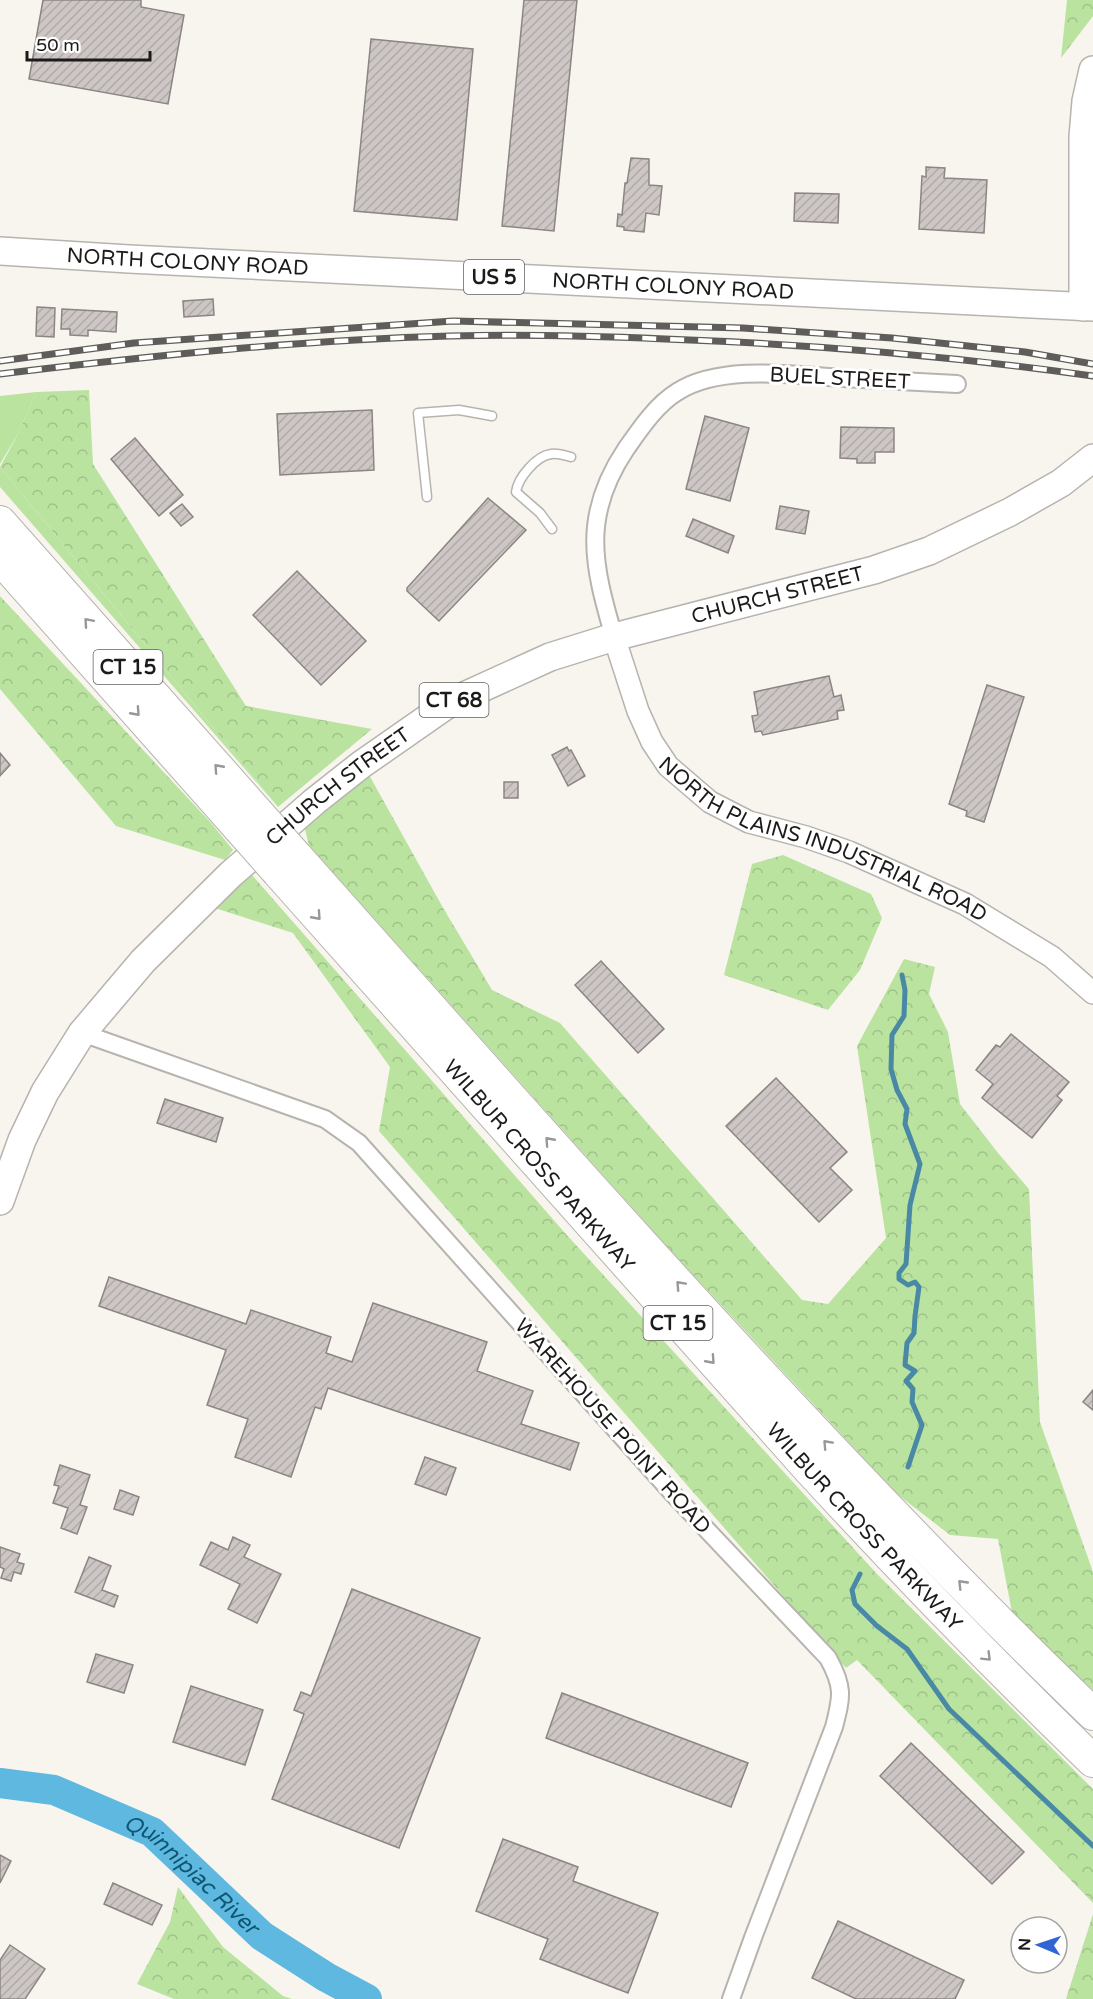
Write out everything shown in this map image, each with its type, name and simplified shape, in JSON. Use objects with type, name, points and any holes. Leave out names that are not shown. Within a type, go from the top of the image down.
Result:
[{"type":"highway","name":"WILBUR CROSS PARKWAY","points":[[0,522],[248,820],[809,1469],[974,1644],[1093,1761]]},
{"type":"highway","name":"WILBUR CROSS PARKWAY","points":[[0,558],[248,820]]},
{"type":"highway","name":"WILBUR CROSS PARKWAY","points":[[287,864],[917,1538],[1093,1714]]},
{"type":"main road","points":[[1088,307],[1083,137],[1086,101],[1093,70]]},
{"type":"main road","name":"NORTH COLONY ROAD","points":[[0,251],[1088,307]]},
{"type":"main road","name":"CHURCH STREET","points":[[0,1201],[22,1140],[45,1092],[81,1033],[143,960],[272,837],[362,764],[451,702],[550,657],[614,636],[874,570],[929,551],[1061,483],[1093,458]]},
{"type":"street","name":"BUEL STREET","points":[[614,636],[596,567],[594,536],[602,496],[613,470],[638,432],[664,402],[678,391],[705,379],[765,374],[957,384]]},
{"type":"street","name":"NORTH PLAINS INDUSTRIAL ROAD","points":[[614,636],[638,711],[652,742],[668,765],[710,802],[749,822],[806,837],[849,852],[965,904],[1052,957],[1093,993]]},
{"type":"street","name":"WAREHOUSE POINT ROAD","points":[[81,1033],[325,1119],[360,1143],[674,1495],[828,1658],[838,1676],[842,1698],[834,1727],[731,1999]]},
{"type":"lane","points":[[427,497],[418,413],[459,410],[492,416]]},
{"type":"lane","points":[[552,529],[540,513],[520,497],[516,492],[517,486],[536,461],[547,454],[554,453],[571,457]]},
{"type":"green space","points":[[1067,0],[1093,0],[1093,16],[1061,58]]},
{"type":"green space","points":[[89,390],[93,464],[246,706],[372,729],[278,807],[0,467],[19,432],[36,392]]},
{"type":"green space","points":[[36,392],[19,432],[0,464],[0,396]]},
{"type":"green space","points":[[0,467],[278,807],[0,487]]},
{"type":"green space","points":[[0,596],[212,824],[233,850],[225,860],[116,826],[0,689]]},
{"type":"green space","points":[[368,773],[492,990],[560,1023],[802,1300],[828,1304],[886,1238],[857,1046],[904,959],[935,967],[929,994],[948,1032],[960,1104],[1029,1189],[1040,1422],[1093,1572],[1093,1690],[1013,1618],[998,1539],[950,1535],[897,1494],[670,1250],[309,846],[304,825]]},
{"type":"green space","points":[[783,855],[871,894],[882,918],[860,970],[828,1010],[724,975],[752,864]]},
{"type":"green space","points":[[246,868],[565,1233],[878,1575],[1093,1789],[1093,1903],[857,1660],[846,1668],[379,1131],[390,1067],[293,933],[215,908]]},
{"type":"green space","points":[[178,1887],[223,1947],[283,1996],[292,1999],[174,1999],[137,1984],[170,1922]]},
{"type":"green space","points":[[1093,1914],[1093,1999],[1066,1999]]},
{"type":"building","points":[[43,0],[141,0],[141,7],[184,15],[168,104],[29,79]]},
{"type":"building","points":[[524,0],[577,0],[554,231],[502,226]]},
{"type":"building","points":[[371,39],[473,49],[457,220],[354,211]]},
{"type":"building","points":[[631,158],[649,159],[649,185],[662,186],[659,215],[646,213],[644,232],[624,230],[624,227],[617,226],[618,214],[622,215],[625,183],[627,183]]},
{"type":"building","points":[[926,167],[945,168],[944,178],[987,180],[984,233],[919,229],[922,176],[926,177]]},
{"type":"building","points":[[795,193],[839,194],[838,223],[794,221]]},
{"type":"building","points":[[213,299],[214,315],[184,317],[183,301]]},
{"type":"building","points":[[37,307],[55,308],[54,337],[36,336]]},
{"type":"building","points":[[62,309],[117,312],[116,332],[88,330],[88,336],[70,335],[70,329],[61,329]]},
{"type":"building","points":[[372,410],[374,470],[280,475],[277,414]]},
{"type":"building","points":[[705,416],[749,428],[730,501],[686,489]]},
{"type":"building","points":[[841,427],[894,428],[894,452],[875,452],[875,463],[857,463],[857,459],[840,458]]},
{"type":"building","points":[[135,438],[183,495],[159,516],[111,459]]},
{"type":"building","points":[[488,498],[526,530],[439,621],[407,591],[407,588]]},
{"type":"building","points":[[182,504],[193,517],[181,526],[170,513]]},
{"type":"building","points":[[780,506],[809,511],[805,534],[776,529]]},
{"type":"building","points":[[693,519],[734,536],[728,553],[686,536]]},
{"type":"building","points":[[297,571],[366,641],[321,685],[253,615]]},
{"type":"building","points":[[829,676],[834,697],[841,695],[844,710],[837,711],[838,719],[763,735],[761,731],[755,732],[752,716],[758,715],[754,692]]},
{"type":"building","points":[[987,685],[1024,697],[984,822],[966,816],[967,811],[949,804]]},
{"type":"building","points":[[567,747],[569,751],[571,750],[585,776],[568,786],[552,755]]},
{"type":"building","points":[[0,753],[10,765],[0,776]]},
{"type":"building","points":[[504,782],[518,782],[518,798],[504,798]]},
{"type":"building","points":[[601,961],[664,1029],[638,1053],[575,985]]},
{"type":"building","points":[[1011,1034],[1069,1082],[1057,1096],[1062,1100],[1032,1138],[982,1098],[993,1084],[976,1070],[996,1045],[1000,1047]]},
{"type":"building","points":[[776,1078],[847,1152],[830,1168],[852,1190],[819,1222],[726,1126]]},
{"type":"building","points":[[165,1099],[223,1118],[216,1142],[157,1123]]},
{"type":"building","points":[[109,1277],[246,1324],[251,1310],[331,1337],[326,1353],[352,1362],[373,1303],[487,1342],[477,1371],[533,1391],[521,1424],[579,1443],[570,1470],[328,1388],[321,1409],[315,1407],[291,1477],[235,1457],[248,1419],[207,1405],[226,1350],[99,1306]]},
{"type":"building","points":[[1093,1390],[1093,1410],[1083,1402]]},
{"type":"building","points":[[425,1457],[456,1468],[446,1495],[415,1484]]},
{"type":"building","points":[[60,1465],[90,1475],[80,1505],[87,1507],[77,1534],[61,1528],[68,1508],[53,1503],[59,1486],[54,1485]]},
{"type":"building","points":[[120,1490],[139,1497],[133,1515],[114,1509]]},
{"type":"building","points":[[233,1537],[250,1545],[244,1557],[281,1574],[257,1623],[228,1609],[240,1584],[200,1565],[211,1542],[228,1550]]},
{"type":"building","points":[[0,1547],[20,1554],[17,1562],[24,1564],[21,1574],[14,1572],[11,1581],[1,1578],[4,1569],[0,1567]]},
{"type":"building","points":[[89,1557],[111,1566],[102,1590],[118,1596],[114,1607],[75,1592]]},
{"type":"building","points":[[352,1589],[480,1638],[399,1848],[272,1799],[304,1714],[294,1710],[301,1692],[311,1696]]},
{"type":"building","points":[[96,1654],[133,1665],[124,1693],[87,1682]]},
{"type":"building","points":[[191,1686],[263,1710],[245,1765],[173,1742]]},
{"type":"building","points":[[562,1693],[748,1763],[731,1807],[546,1738]]},
{"type":"building","points":[[911,1743],[1024,1852],[992,1884],[880,1776]]},
{"type":"building","points":[[503,1839],[578,1867],[573,1881],[658,1913],[628,1993],[540,1959],[548,1939],[476,1911]]},
{"type":"building","points":[[0,1855],[11,1861],[0,1883]]},
{"type":"building","points":[[113,1883],[162,1905],[152,1925],[104,1904]]},
{"type":"building","points":[[838,1921],[964,1980],[955,1999],[856,1999],[812,1978]]},
{"type":"building","points":[[10,1945],[45,1969],[25,1999],[0,1999],[0,1960]]},
{"type":"waterway","points":[[902,975],[905,990],[904,1016],[892,1035],[891,1069],[897,1090],[907,1109],[905,1124],[920,1164],[910,1205],[906,1264],[899,1273],[899,1279],[908,1285],[915,1282],[919,1287],[914,1333],[907,1343],[905,1365],[915,1371],[906,1381],[913,1389],[912,1402],[922,1425],[908,1467]]},
{"type":"waterway","points":[[860,1574],[852,1590],[855,1604],[877,1626],[907,1649],[949,1709],[1093,1846]]},
{"type":"waterway","name":"Quinnipiac River","points":[[0,1783],[54,1790],[152,1832],[262,1936],[326,1977],[367,1999]]},
{"type":"railway","points":[[0,361],[134,343],[453,321],[743,328],[892,338],[1025,352],[1093,364]]},
{"type":"railway","points":[[0,374],[281,345],[393,338],[504,335],[719,341],[826,348],[986,362],[1093,376]]}]
